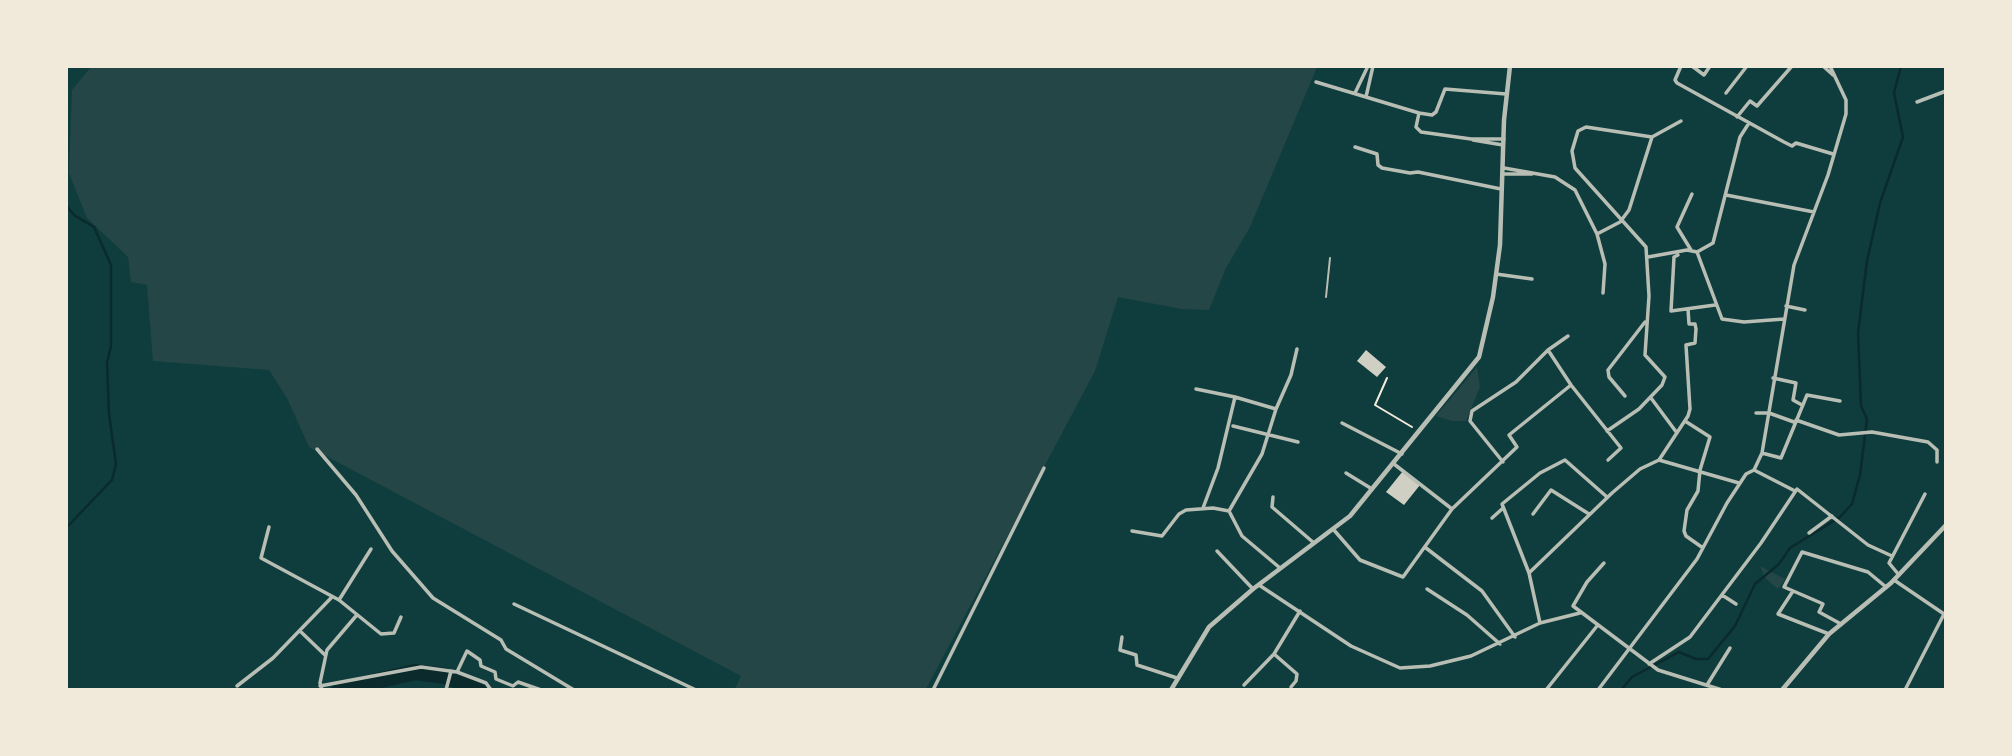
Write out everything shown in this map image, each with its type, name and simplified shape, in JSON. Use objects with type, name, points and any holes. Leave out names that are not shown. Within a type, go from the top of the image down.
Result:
[{"type":"street","points":[[1355,94],[1370,66]]},
{"type":"street","points":[[1366,97],[1370,66]]},
{"type":"street","points":[[1171,690],[1209,627],[1253,589],[1350,516],[1479,357],[1496,274],[1503,190],[1506,94],[1510,66]]},
{"type":"street","points":[[1681,66],[1676,82],[1792,146],[1796,143],[1833,154]]},
{"type":"street","points":[[1692,66],[1704,75],[1710,66]]},
{"type":"street","points":[[1726,93],[1747,66]]},
{"type":"street","points":[[1737,117],[1751,102],[1757,106],[1792,66]]},
{"type":"street","points":[[1823,66],[1835,76]]},
{"type":"street","points":[[1754,470],[1762,453],[1786,306],[1800,246],[1814,212],[1846,108],[1830,66]]},
{"type":"street","points":[[1316,82],[1432,115],[1436,112],[1445,89],[1506,94]]},
{"type":"street","points":[[1917,102],[1945,90]]},
{"type":"street","points":[[1419,113],[1418,131],[1504,142]]},
{"type":"street","points":[[1607,431],[1651,398],[1665,377],[1645,355],[1648,257],[1643,242],[1620,222],[1575,168],[1572,158],[1578,131],[1582,127],[1591,127],[1652,137],[1681,121]]},
{"type":"street","points":[[1648,257],[1690,250],[1697,252],[1710,246],[1715,239],[1740,137],[1749,124]]},
{"type":"street","points":[[1597,234],[1620,222],[1629,210],[1652,137]]},
{"type":"street","points":[[1355,147],[1376,153],[1382,168],[1419,172],[1503,190]]},
{"type":"street","points":[[1504,168],[1538,173],[1570,185],[1597,234],[1605,264],[1604,293]]},
{"type":"street","points":[[1503,174],[1538,173]]},
{"type":"street","points":[[1690,250],[1677,227],[1692,194]]},
{"type":"street","points":[[1726,195],[1814,212]]},
{"type":"street","points":[[1690,250],[1674,257],[1671,310],[1715,305]]},
{"type":"street","points":[[1697,252],[1715,305],[1725,321],[1784,319]]},
{"type":"street","points":[[1496,274],[1532,279]]},
{"type":"street","points":[[1786,306],[1805,310]]},
{"type":"street","points":[[1529,573],[1640,469],[1659,460],[1687,418],[1690,409],[1686,345],[1695,343],[1696,329],[1695,324],[1689,324],[1688,309]]},
{"type":"street","points":[[1625,396],[1609,377],[1608,370],[1646,320]]},
{"type":"street","points":[[1503,462],[1470,421],[1470,416],[1477,406],[1516,382],[1548,350],[1568,336]]},
{"type":"street","points":[[1229,512],[1262,454],[1276,409],[1291,375],[1297,349]]},
{"type":"street","points":[[1548,350],[1571,385],[1621,448],[1608,460]]},
{"type":"street","points":[[1773,378],[1796,383],[1793,400],[1802,405]]},
{"type":"street","points":[[1334,529],[1363,562],[1402,577],[1426,548],[1452,509],[1517,447],[1509,435],[1571,385]]},
{"type":"street","points":[[1196,389],[1276,409]]},
{"type":"street","points":[[1762,453],[1781,458],[1807,394],[1840,401]]},
{"type":"street","points":[[1202,509],[1218,468],[1235,397]]},
{"type":"street","points":[[1651,398],[1677,433]]},
{"type":"street","points":[[1756,413],[1769,413],[1839,435],[1869,432],[1932,444],[1937,450],[1937,462]]},
{"type":"street","points":[[1687,418],[1710,437],[1700,470],[1698,492],[1687,510],[1684,531],[1686,536],[1703,549]]},
{"type":"street","points":[[1342,423],[1402,454]]},
{"type":"street","points":[[1233,426],[1298,442]]},
{"type":"street","points":[[317,449],[358,498],[398,559],[433,598],[492,634],[506,649],[574,690]]},
{"type":"street","points":[[1492,518],[1502,509],[1506,499],[1565,460],[1608,497]]},
{"type":"street","points":[[1659,460],[1739,483]]},
{"type":"street","points":[[1394,464],[1452,509]]},
{"type":"street","points":[[933,690],[1044,468]]},
{"type":"street","points":[[1598,690],[1703,549],[1739,483],[1749,470],[1795,491]]},
{"type":"street","points":[[1346,473],[1373,490]]},
{"type":"street","points":[[1651,665],[1686,640],[1761,543],[1795,491],[1801,489],[1868,544],[1892,556]]},
{"type":"street","points":[[1533,514],[1551,490],[1589,514]]},
{"type":"street","points":[[1899,575],[1890,566],[1892,556],[1925,494]]},
{"type":"street","points":[[1273,497],[1272,507],[1314,543]]},
{"type":"street","points":[[1132,531],[1162,537],[1182,512],[1202,509],[1229,512]]},
{"type":"street","points":[[1502,509],[1529,573],[1540,622]]},
{"type":"street","points":[[1229,512],[1242,536],[1280,568]]},
{"type":"street","points":[[1809,533],[1834,518]]},
{"type":"street","points":[[1782,690],[1829,634],[1894,580],[1945,525]]},
{"type":"street","points":[[269,527],[261,558],[339,600],[381,634],[394,633],[401,617]]},
{"type":"street","points":[[1426,548],[1482,591],[1515,637]]},
{"type":"street","points":[[339,600],[370,550]]},
{"type":"street","points":[[1217,551],[1253,589]]},
{"type":"street","points":[[1840,624],[1819,612],[1821,603],[1784,585],[1804,552],[1868,572],[1886,587]]},
{"type":"street","points":[[1604,563],[1573,604],[1580,613],[1658,670],[1722,690]]},
{"type":"street","points":[[1894,580],[1944,614],[1905,690]]},
{"type":"street","points":[[1259,585],[1352,646],[1400,668],[1451,662],[1500,644],[1540,622],[1580,613]]},
{"type":"street","points":[[1427,589],[1467,615],[1500,644]]},
{"type":"street","points":[[1793,591],[1778,614],[1829,634]]},
{"type":"street","points":[[1722,594],[1736,604]]},
{"type":"street","points":[[237,685],[273,658],[332,597]]},
{"type":"street","points":[[514,604],[696,690]]},
{"type":"street","points":[[1244,685],[1274,654],[1300,611]]},
{"type":"street","points":[[356,615],[325,655],[321,688],[405,668],[457,672],[486,683],[491,690]]},
{"type":"street","points":[[1546,690],[1597,626]]},
{"type":"street","points":[[300,631],[325,655]]},
{"type":"street","points":[[1122,637],[1121,651],[1136,655],[1137,664],[1177,678]]},
{"type":"street","points":[[1707,685],[1730,648]]},
{"type":"street","points":[[457,672],[467,651],[480,660],[481,666],[495,672],[496,679],[513,686],[517,682],[541,690]]},
{"type":"street","points":[[1274,654],[1297,674],[1291,687]]},
{"type":"street","points":[[447,687],[451,672]]},
{"type":"street","points":[[1697,690],[1698,683]]},
{"type":"lane","points":[[1326,297],[1331,258]]},
{"type":"path","points":[[1387,377],[1376,405],[1419,432]]},
{"type":"shaded area","points":[[91,67],[1317,67],[1250,227],[1226,268],[1209,310],[1182,309],[1118,297],[1095,371],[926,689],[735,689],[741,676],[309,447],[287,398],[269,370],[153,361],[147,285],[131,282],[128,257],[87,218],[69,173],[72,90]]},
{"type":"shaded area","points":[[1477,367],[1480,387],[1466,421],[1452,421],[1436,416]]},
{"type":"shaded area","points":[[1760,566],[1785,579],[1778,589],[1765,578]]},
{"type":"building","points":[[1366,350],[1386,367],[1377,377],[1357,361]]},
{"type":"building","points":[[1403,471],[1420,485],[1404,505],[1386,492]]},
{"type":"waterway","points":[[1621,690],[1632,677],[1679,652],[1696,659],[1708,659],[1735,626],[1755,584],[1779,564],[1790,548],[1840,517],[1852,504],[1860,475],[1867,419],[1861,406],[1858,333],[1867,261],[1880,203],[1903,137],[1894,93],[1901,66]]},
{"type":"waterway","points":[[66,205],[74,215],[94,227],[111,265],[111,346],[107,363],[109,414],[116,464],[112,480],[66,528]]},
{"type":"waterway","points":[[339,690],[415,672],[445,676],[482,690]]}]
